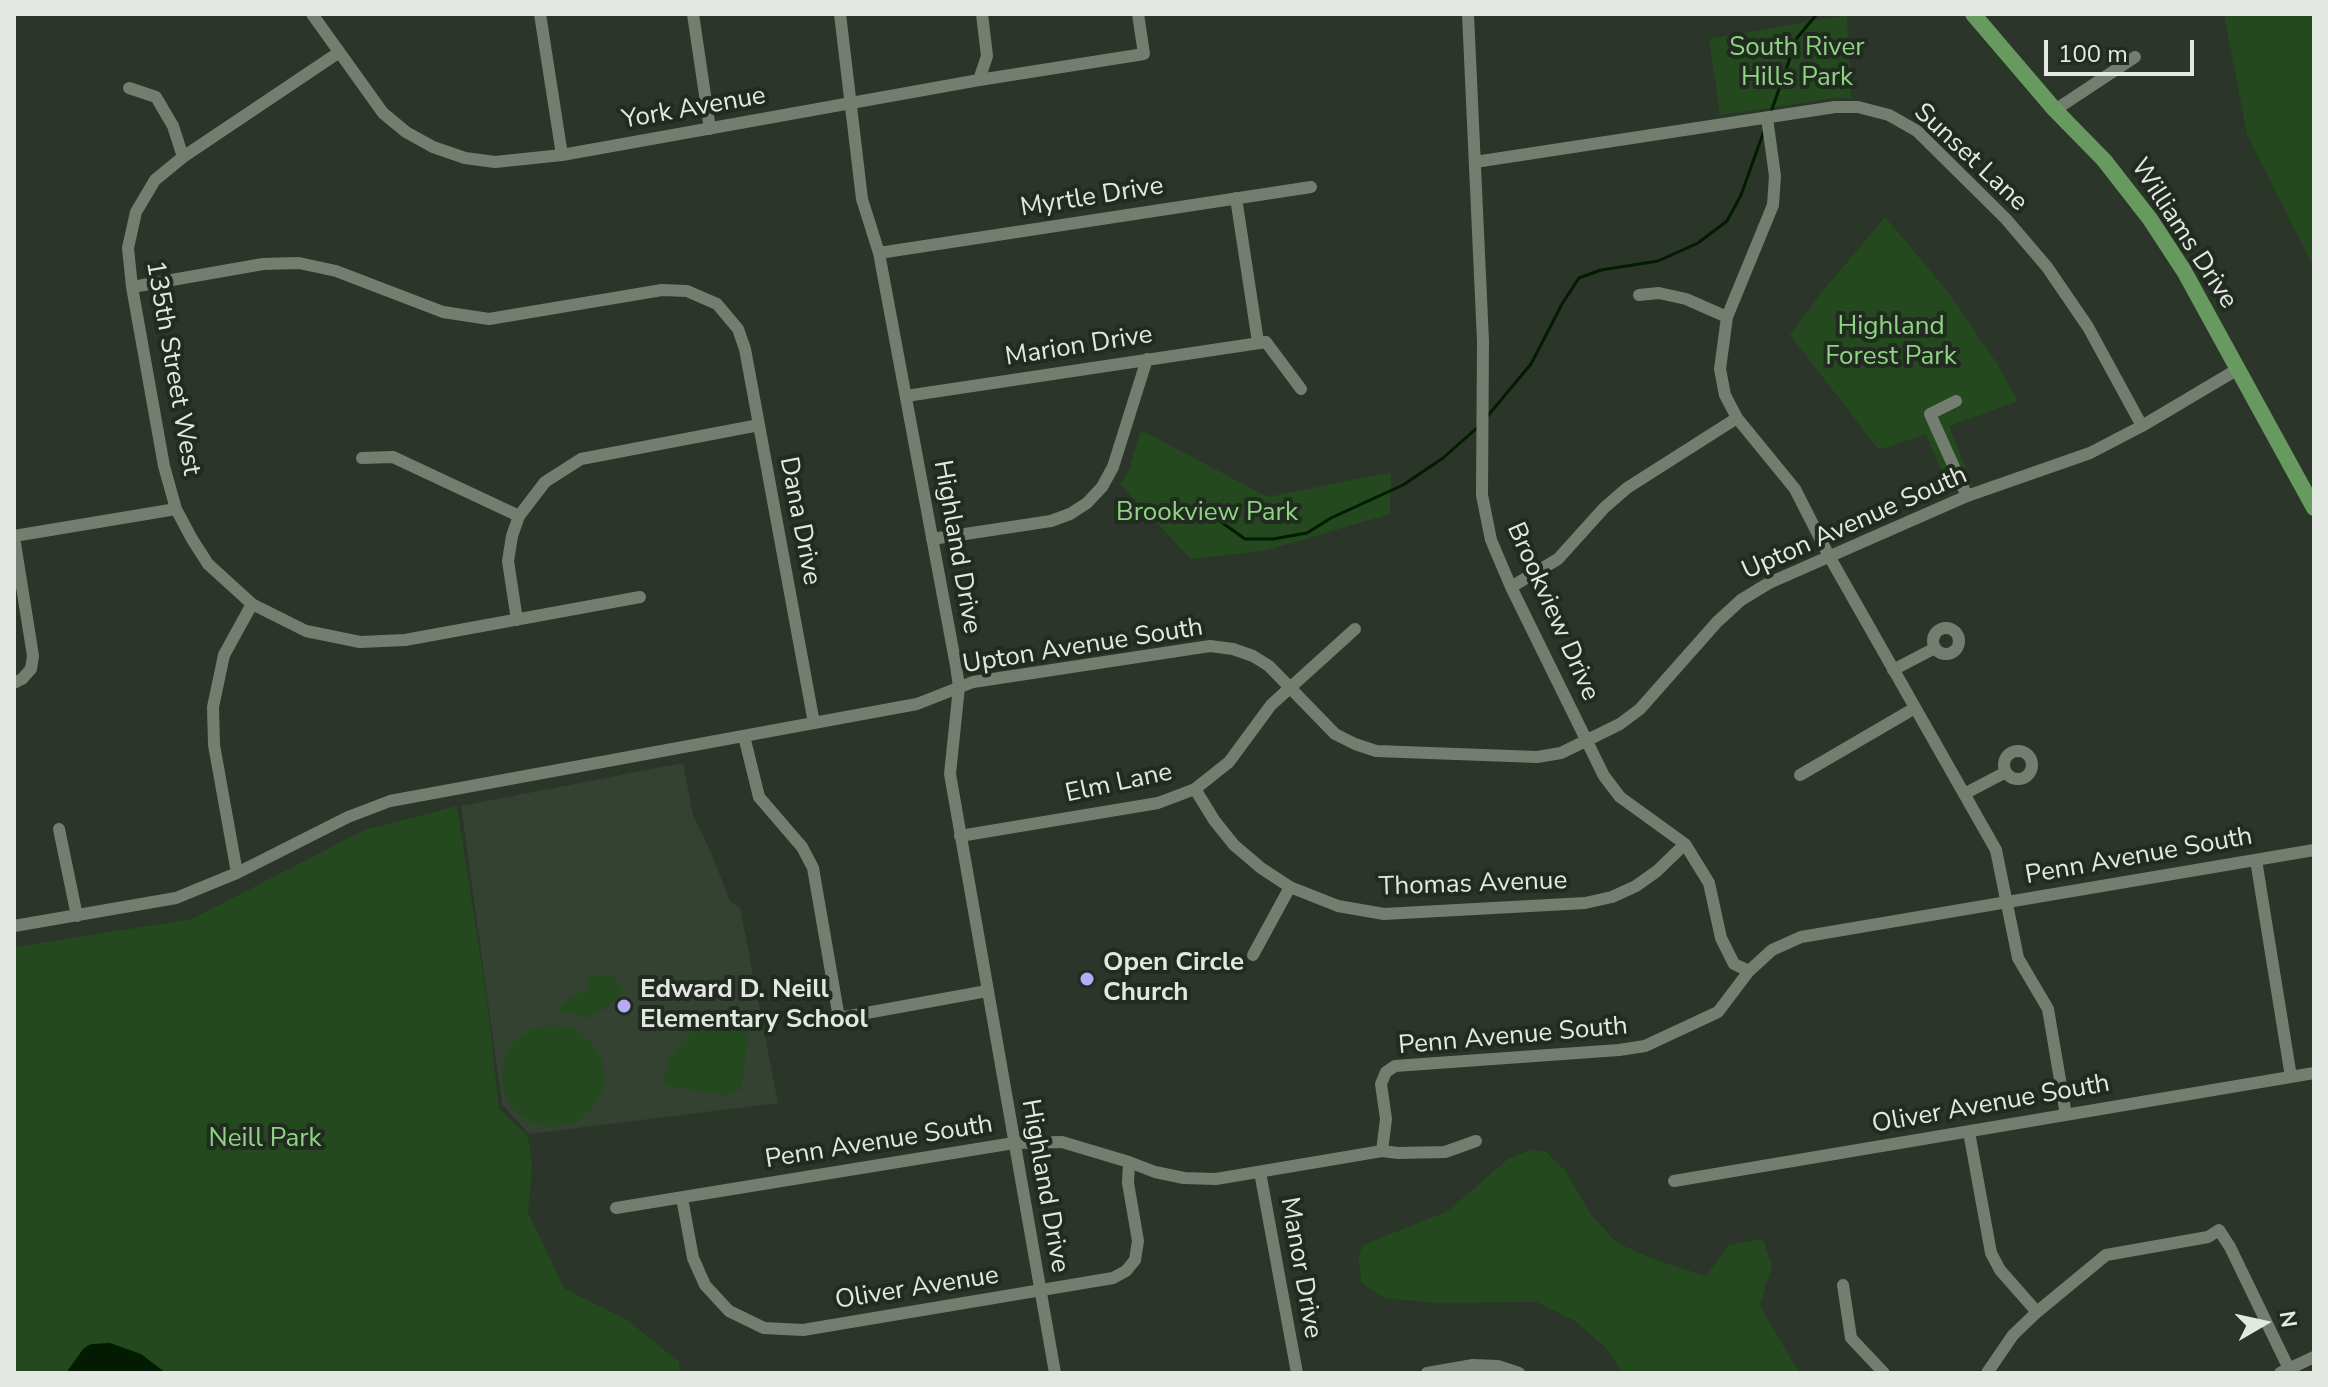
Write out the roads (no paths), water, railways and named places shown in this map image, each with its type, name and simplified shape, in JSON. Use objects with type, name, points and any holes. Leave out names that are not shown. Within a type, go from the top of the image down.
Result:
[{"type":"main road","name":"Williams Drive","points":[[1977,15],[2055,110],[2104,160],[2150,219],[2184,271],[2314,508]]},
{"type":"street","name":"York Avenue","points":[[312,14],[383,113],[406,132],[433,147],[465,158],[495,162],[562,155],[979,80],[1144,54],[1138,14]]},
{"type":"street","points":[[540,14],[562,155]]},
{"type":"street","points":[[693,14],[710,129]]},
{"type":"street","name":"Highland Drive","points":[[840,14],[862,199],[879,253],[959,687],[950,774],[1055,1373]]},
{"type":"street","points":[[979,80],[987,56],[982,14]]},
{"type":"street","name":"Brookview Drive","points":[[1468,14],[1483,341],[1482,495],[1491,540],[1604,776],[1620,797],[1685,844],[1709,883],[1721,938],[1734,964],[1749,971]]},
{"type":"street","name":"135th Street West","points":[[338,53],[183,157],[155,180],[136,212],[128,248],[132,287],[164,466],[176,509],[192,539],[208,564],[252,604],[306,631],[360,642],[405,640],[640,597]]},
{"type":"street","points":[[2055,110],[2135,57]]},
{"type":"street","points":[[129,88],[156,97],[173,126],[183,157]]},
{"type":"street","name":"Sunset Lane","points":[[1475,162],[1835,107],[1858,107],[1889,115],[1917,131],[2006,219],[2047,267],[2088,327],[2142,426]]},
{"type":"street","points":[[1767,118],[1775,176],[1773,205],[1727,317],[1720,369],[1725,395],[1737,418],[1795,489],[1829,556],[1996,850],[2018,958],[2048,1009],[2066,1115]]},
{"type":"street","name":"Myrtle Drive","points":[[879,253],[1311,187]]},
{"type":"street","points":[[1236,198],[1258,342],[1266,342],[1301,389]]},
{"type":"street","name":"Dana Drive","points":[[132,287],[263,264],[299,263],[336,271],[443,312],[489,319],[662,290],[687,291],[717,304],[738,329],[745,349],[814,723]]},
{"type":"street","points":[[1639,295],[1659,293],[1686,299],[1727,317]]},
{"type":"street","name":"Marion Drive","points":[[906,396],[1258,342]]},
{"type":"street","points":[[932,539],[1051,521],[1087,503],[1102,487],[1113,467],[1147,359]]},
{"type":"street","name":"Upton Avenue South","points":[[14,926],[176,898],[237,873],[348,817],[390,801],[917,704],[973,682],[1210,646],[1233,649],[1269,666],[1335,734],[1376,751],[1537,757],[1561,753],[1620,724],[1640,709],[1717,622],[1741,600],[1769,583],[1967,496],[2090,453],[2238,369]]},
{"type":"street","points":[[1956,401],[1930,414],[1967,496]]},
{"type":"street","points":[[1511,587],[1558,559],[1604,508],[1627,488],[1737,418]]},
{"type":"street","points":[[517,620],[508,561],[512,536],[519,516],[545,482],[581,459],[759,425]]},
{"type":"street","points":[[362,458],[393,457],[519,516]]},
{"type":"street","points":[[14,683],[31,669],[33,656],[14,536],[176,509]]},
{"type":"street","points":[[237,873],[214,745],[213,707],[224,655],[252,604]]},
{"type":"street","name":"Elm Lane","points":[[960,836],[1158,803],[1195,789],[1229,762],[1271,705],[1290,686],[1355,629]]},
{"type":"street","points":[[1893,670],[1935,648]]},
{"type":"street","points":[[1800,775],[1915,708]]},
{"type":"street","points":[[744,736],[759,797],[802,847],[813,868],[839,1018],[987,991]]},
{"type":"street","points":[[1964,794],[2006,772]]},
{"type":"street","name":"Thomas Avenue","points":[[1195,789],[1234,845],[1261,868],[1290,887],[1338,906],[1384,914],[1585,903],[1612,897],[1636,886],[1657,871],[1685,844]]},
{"type":"street","points":[[59,829],[77,916]]},
{"type":"street","name":"Penn Avenue South","points":[[616,1208],[1014,1143],[1062,1142],[1155,1172],[1184,1178],[1216,1179],[1382,1151],[1386,1119],[1381,1084],[1386,1072],[1395,1066],[1604,1052],[1645,1046],[1718,1012],[1749,971],[1772,950],[1801,937],[2314,850]]},
{"type":"street","points":[[2256,860],[2291,1077]]},
{"type":"street","points":[[1253,955],[1290,887]]},
{"type":"street","name":"Oliver Avenue South","points":[[1674,1181],[2314,1073]]},
{"type":"street","points":[[1969,1132],[1991,1253],[2000,1270],[2037,1312]]},
{"type":"street","points":[[1382,1151],[1445,1152],[1476,1141]]},
{"type":"street","name":"Oliver Avenue","points":[[682,1198],[693,1258],[705,1285],[729,1311],[764,1328],[803,1330],[1113,1278],[1126,1271],[1135,1260],[1138,1241],[1128,1183],[1129,1162]]},
{"type":"street","name":"Manor Drive","points":[[1260,1172],[1297,1373]]},
{"type":"street","points":[[1987,1373],[2013,1335],[2106,1255],[2208,1237],[2219,1230],[2230,1247],[2287,1372],[2314,1357]]},
{"type":"street","points":[[1843,1285],[1851,1338],[1884,1373]]},
{"type":"street","points":[[1427,1373],[1473,1365],[1498,1366],[1519,1373]]},
{"type":"waterway","points":[[1771,112],[1797,38],[1817,14]]},
{"type":"waterway","points":[[1486,418],[1531,364],[1579,278],[1601,270],[1658,261],[1698,243],[1727,221],[1741,195],[1764,131]]},
{"type":"waterway","points":[[1217,519],[1245,539],[1273,539],[1307,533],[1331,518],[1403,485],[1443,458],[1478,427]]},
{"type":"place","name":"Open Circle Church","points":[[1087,979]]},
{"type":"place","name":"Edward D. Neill Elementary School","points":[[624,1006]]},
{"type":"park label","name":"South River Hills Park","points":[[1797,64]]},
{"type":"park label","name":"Highland Forest Park","points":[[1891,343]]},
{"type":"park label","name":"Brookview Park","points":[[1207,514]]},
{"type":"park label","name":"Neill Park","points":[[265,1140]]}]
